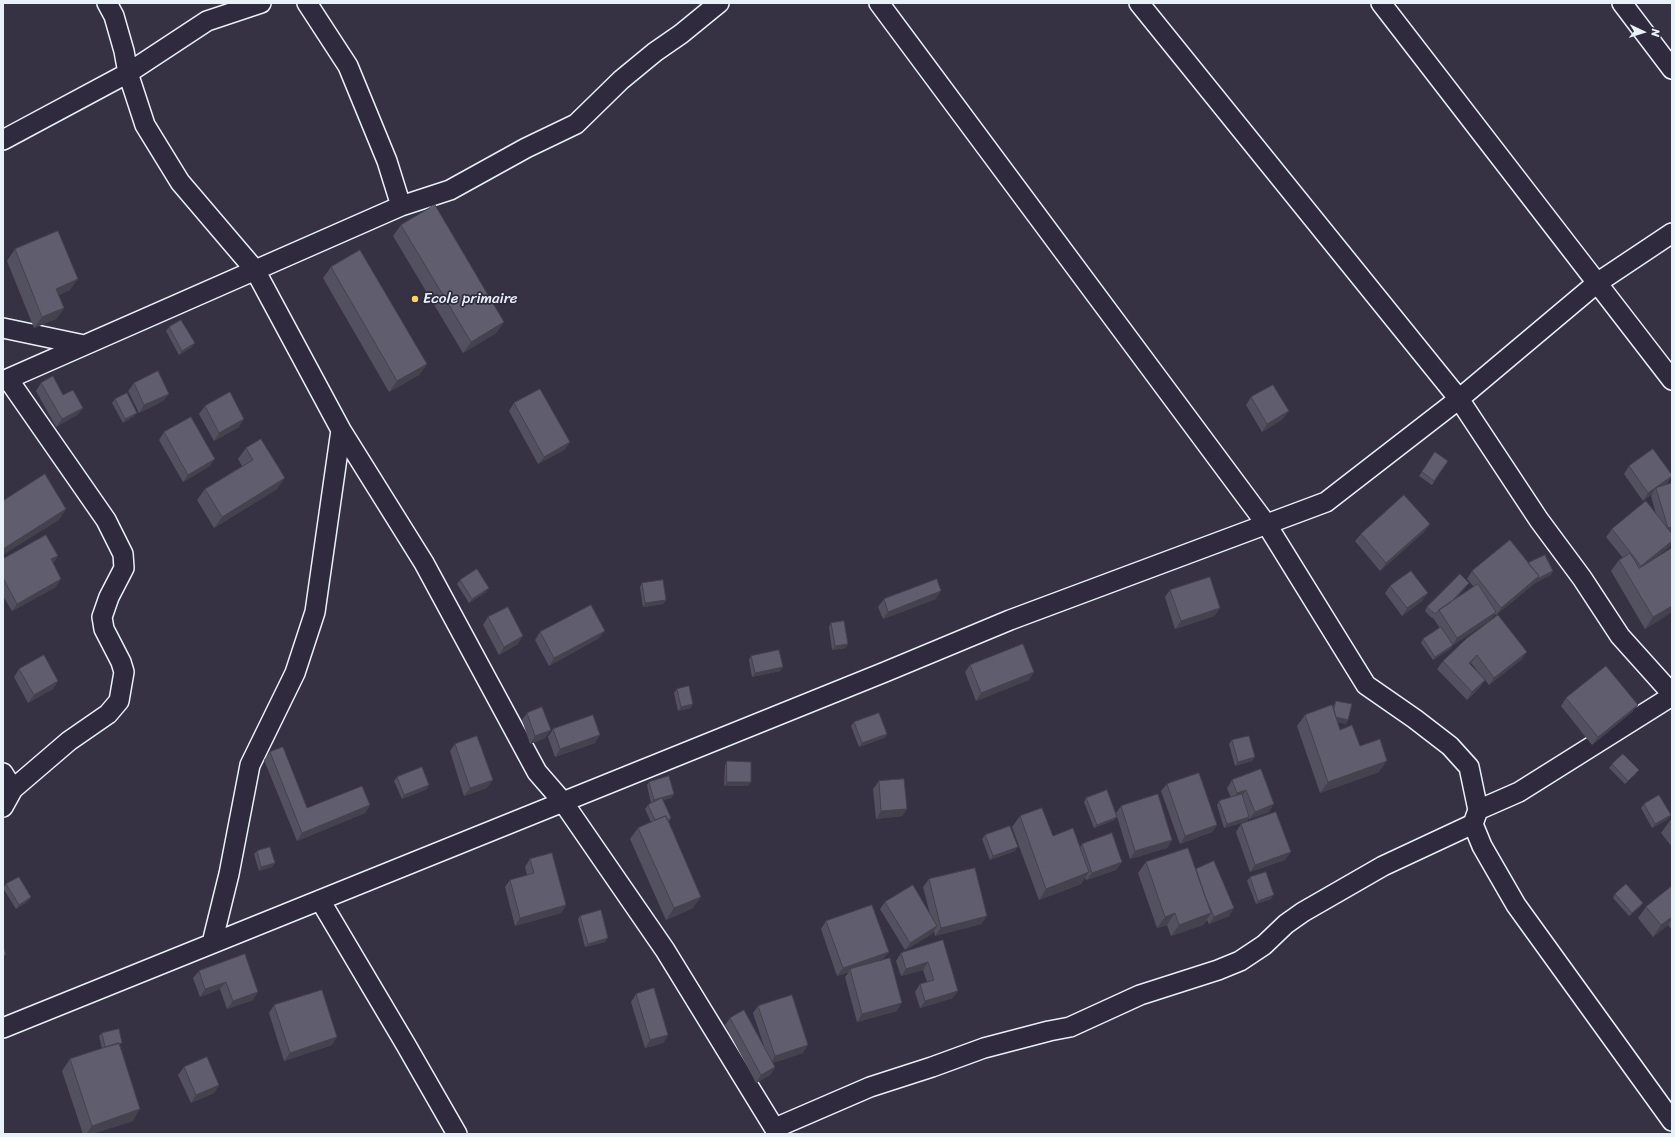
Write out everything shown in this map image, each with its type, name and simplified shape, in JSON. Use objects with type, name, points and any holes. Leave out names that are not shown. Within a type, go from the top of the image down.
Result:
[{"type":"street","points":[[107,3],[114,16],[124,51],[128,73],[145,125],[180,182],[255,270],[341,430],[424,563],[538,772],[562,802],[665,950],[777,1131],[870,1087],[984,1048],[1049,1031],[1070,1028],[1140,995],[1218,970],[1240,961],[1264,945],[1286,924],[1303,912],[1383,866],[1476,817],[1519,792],[1672,695],[1620,636],[1582,578],[1538,520],[1459,398],[1139,3]]},
{"type":"street","points":[[3,140],[128,73],[207,21],[261,3]]},
{"type":"street","points":[[307,3],[348,66],[387,161],[401,206]]},
{"type":"street","points":[[3,807],[13,789],[69,742],[108,714],[118,701],[124,672],[121,662],[104,630],[102,617],[109,596],[124,568],[123,554],[106,520],[5,380],[401,206],[450,190],[526,148],[576,124],[621,80],[719,3]]},
{"type":"street","points":[[879,3],[1267,525],[1366,685],[1415,719],[1450,746],[1469,767],[1476,817],[1482,846],[1516,905],[1672,1121]]},
{"type":"street","points":[[1381,3],[1672,380]]},
{"type":"street","points":[[1622,3],[1672,70]]},
{"type":"street","points":[[3,1028],[878,675],[996,625],[1326,502],[1459,398],[1597,283],[1672,233]]},
{"type":"street","points":[[3,328],[84,345]]},
{"type":"street","points":[[212,943],[229,874],[250,765],[295,673],[315,612],[341,430]]},
{"type":"street","points":[[3,774],[13,789]]},
{"type":"street","points":[[320,900],[457,1134]]},
{"type":"building","points":[[435,205],[504,322],[471,342],[401,225]]},
{"type":"building","points":[[58,231],[78,279],[56,289],[64,308],[42,317],[15,249]]},
{"type":"building","points":[[360,250],[427,364],[397,381],[331,267]]},
{"type":"building","points":[[181,320],[195,343],[182,351],[169,327]]},
{"type":"building","points":[[158,371],[169,394],[144,405],[134,383]]},
{"type":"building","points":[[53,376],[63,395],[73,390],[83,408],[62,419],[41,383]]},
{"type":"building","points":[[1273,385],[1289,411],[1267,424],[1251,397]]},
{"type":"building","points":[[540,389],[570,442],[544,457],[514,403]]},
{"type":"building","points":[[230,392],[244,419],[219,433],[205,406]]},
{"type":"building","points":[[127,393],[137,413],[125,419],[115,399]]},
{"type":"building","points":[[191,417],[215,459],[188,475],[164,432]]},
{"type":"building","points":[[261,439],[285,478],[222,517],[205,489],[253,460],[246,448]]},
{"type":"building","points":[[1653,449],[1672,476],[1648,493],[1629,466]]},
{"type":"building","points":[[1435,452],[1448,461],[1434,481],[1422,472]]},
{"type":"building","points":[[45,474],[66,509],[3,549],[3,501]]},
{"type":"building","points":[[1672,483],[1672,527],[1668,528],[1656,488]]},
{"type":"building","points":[[1404,495],[1430,524],[1386,563],[1361,534]]},
{"type":"building","points":[[1646,501],[1672,534],[1672,541],[1641,566],[1612,529]]},
{"type":"building","points":[[46,535],[58,556],[51,559],[61,579],[17,604],[3,578],[3,559]]},
{"type":"building","points":[[1510,540],[1539,576],[1501,608],[1472,571]]},
{"type":"building","points":[[1672,548],[1672,606],[1653,617],[1619,560],[1630,553],[1639,568]]},
{"type":"building","points":[[1545,555],[1553,571],[1537,579],[1539,576],[1528,563]]},
{"type":"building","points":[[477,569],[489,588],[472,599],[460,580]]},
{"type":"building","points":[[1411,571],[1428,593],[1407,608],[1390,586]]},
{"type":"building","points":[[1460,574],[1469,583],[1450,603],[1435,614],[1427,607]]},
{"type":"building","points":[[1210,577],[1220,608],[1181,621],[1170,590]]},
{"type":"building","points":[[937,579],[941,591],[888,612],[884,599]]},
{"type":"building","points":[[663,580],[666,600],[645,603],[642,583]]},
{"type":"building","points":[[1478,584],[1496,612],[1457,638],[1439,610]]},
{"type":"building","points":[[591,605],[605,631],[554,658],[540,632]]},
{"type":"building","points":[[508,607],[523,636],[504,647],[488,617]]},
{"type":"building","points":[[1498,615],[1527,652],[1494,678],[1477,655],[1469,663],[1485,680],[1472,692],[1443,661],[1466,639]]},
{"type":"building","points":[[844,621],[848,644],[835,646],[831,623]]},
{"type":"building","points":[[1441,627],[1453,645],[1435,657],[1423,639]]},
{"type":"building","points":[[1023,644],[1034,672],[981,693],[970,665]]},
{"type":"building","points":[[779,650],[783,667],[755,673],[751,656]]},
{"type":"building","points":[[44,655],[58,681],[34,695],[19,669]]},
{"type":"building","points":[[1606,666],[1638,705],[1598,737],[1566,698]]},
{"type":"building","points":[[689,686],[693,704],[681,707],[677,689]]},
{"type":"building","points":[[1336,701],[1352,704],[1348,720],[1336,717],[1334,710]]},
{"type":"building","points":[[1332,705],[1340,730],[1352,725],[1360,746],[1380,739],[1387,761],[1328,782],[1305,715]]},
{"type":"building","points":[[542,707],[551,730],[535,736],[527,713]]},
{"type":"building","points":[[879,713],[887,734],[862,743],[854,722]]},
{"type":"building","points":[[593,715],[600,735],[560,749],[553,729]]},
{"type":"building","points":[[477,736],[493,780],[470,788],[455,744]]},
{"type":"building","points":[[1249,736],[1255,757],[1238,762],[1232,740]]},
{"type":"building","points":[[283,747],[307,808],[362,786],[370,805],[302,833],[270,752]]},
{"type":"building","points":[[1623,754],[1639,770],[1628,781],[1612,764]]},
{"type":"building","points":[[727,761],[751,762],[751,782],[727,782]]},
{"type":"building","points":[[422,767],[429,785],[404,795],[397,777]]},
{"type":"building","points":[[1261,769],[1274,804],[1255,812],[1246,790],[1237,793],[1232,780]]},
{"type":"building","points":[[1199,773],[1217,825],[1185,836],[1167,784]]},
{"type":"building","points":[[669,776],[674,794],[654,800],[649,782]]},
{"type":"building","points":[[904,779],[907,809],[881,811],[879,781]]},
{"type":"building","points":[[1107,790],[1117,817],[1097,825],[1086,798]]},
{"type":"building","points":[[1158,794],[1172,840],[1135,851],[1121,806]]},
{"type":"building","points":[[1242,794],[1249,817],[1227,824],[1219,801]]},
{"type":"building","points":[[1659,795],[1671,815],[1655,824],[1644,804]]},
{"type":"building","points":[[662,798],[671,818],[667,820],[666,816],[655,820],[648,805]]},
{"type":"building","points":[[1042,808],[1053,836],[1073,828],[1089,872],[1046,889],[1020,816]]},
{"type":"building","points":[[1276,812],[1291,852],[1255,865],[1241,824]]},
{"type":"building","points":[[666,816],[701,897],[674,908],[638,828]]},
{"type":"building","points":[[1010,826],[1018,847],[993,856],[985,835]]},
{"type":"building","points":[[1112,833],[1122,862],[1092,873],[1082,844]]},
{"type":"building","points":[[270,847],[275,863],[261,867],[257,851]]},
{"type":"building","points":[[1188,848],[1211,913],[1179,925],[1175,913],[1165,917],[1146,862]]},
{"type":"building","points":[[552,853],[566,905],[520,918],[510,880],[534,873],[530,859]]},
{"type":"building","points":[[1214,861],[1234,908],[1214,917],[1196,869]]},
{"type":"building","points":[[975,868],[987,916],[941,928],[929,879]]},
{"type":"building","points":[[1266,872],[1274,895],[1258,901],[1250,877]]},
{"type":"building","points":[[19,877],[31,897],[19,905],[6,884]]},
{"type":"building","points":[[1626,884],[1643,903],[1632,913],[1615,894]]},
{"type":"building","points":[[913,885],[937,926],[910,943],[885,902]]},
{"type":"building","points":[[1672,886],[1672,917],[1661,925],[1646,907]]},
{"type":"building","points":[[872,905],[889,952],[843,968],[826,921]]},
{"type":"building","points":[[601,910],[608,938],[588,944],[580,916]]},
{"type":"building","points":[[943,940],[958,991],[925,1001],[920,984],[934,980],[928,962],[906,969],[901,953]]},
{"type":"building","points":[[3,945],[6,955],[3,955]]},
{"type":"building","points":[[245,954],[258,992],[233,1001],[226,982],[205,989],[199,971]]},
{"type":"building","points":[[890,958],[902,1003],[862,1014],[850,969]]},
{"type":"building","points":[[654,988],[668,1035],[650,1040],[636,994]]},
{"type":"building","points":[[322,990],[337,1037],[290,1053],[274,1005]]},
{"type":"building","points":[[792,995],[808,1045],[775,1056],[758,1006]]},
{"type":"building","points":[[744,1010],[775,1067],[761,1075],[730,1018]]},
{"type":"building","points":[[119,1029],[122,1043],[105,1047],[102,1033]]},
{"type":"building","points":[[119,1043],[140,1109],[92,1126],[70,1059]]},
{"type":"building","points":[[207,1057],[219,1085],[196,1095],[184,1067]]},
{"type":"place","name":"Ecole primaire","points":[[415,299]]}]
